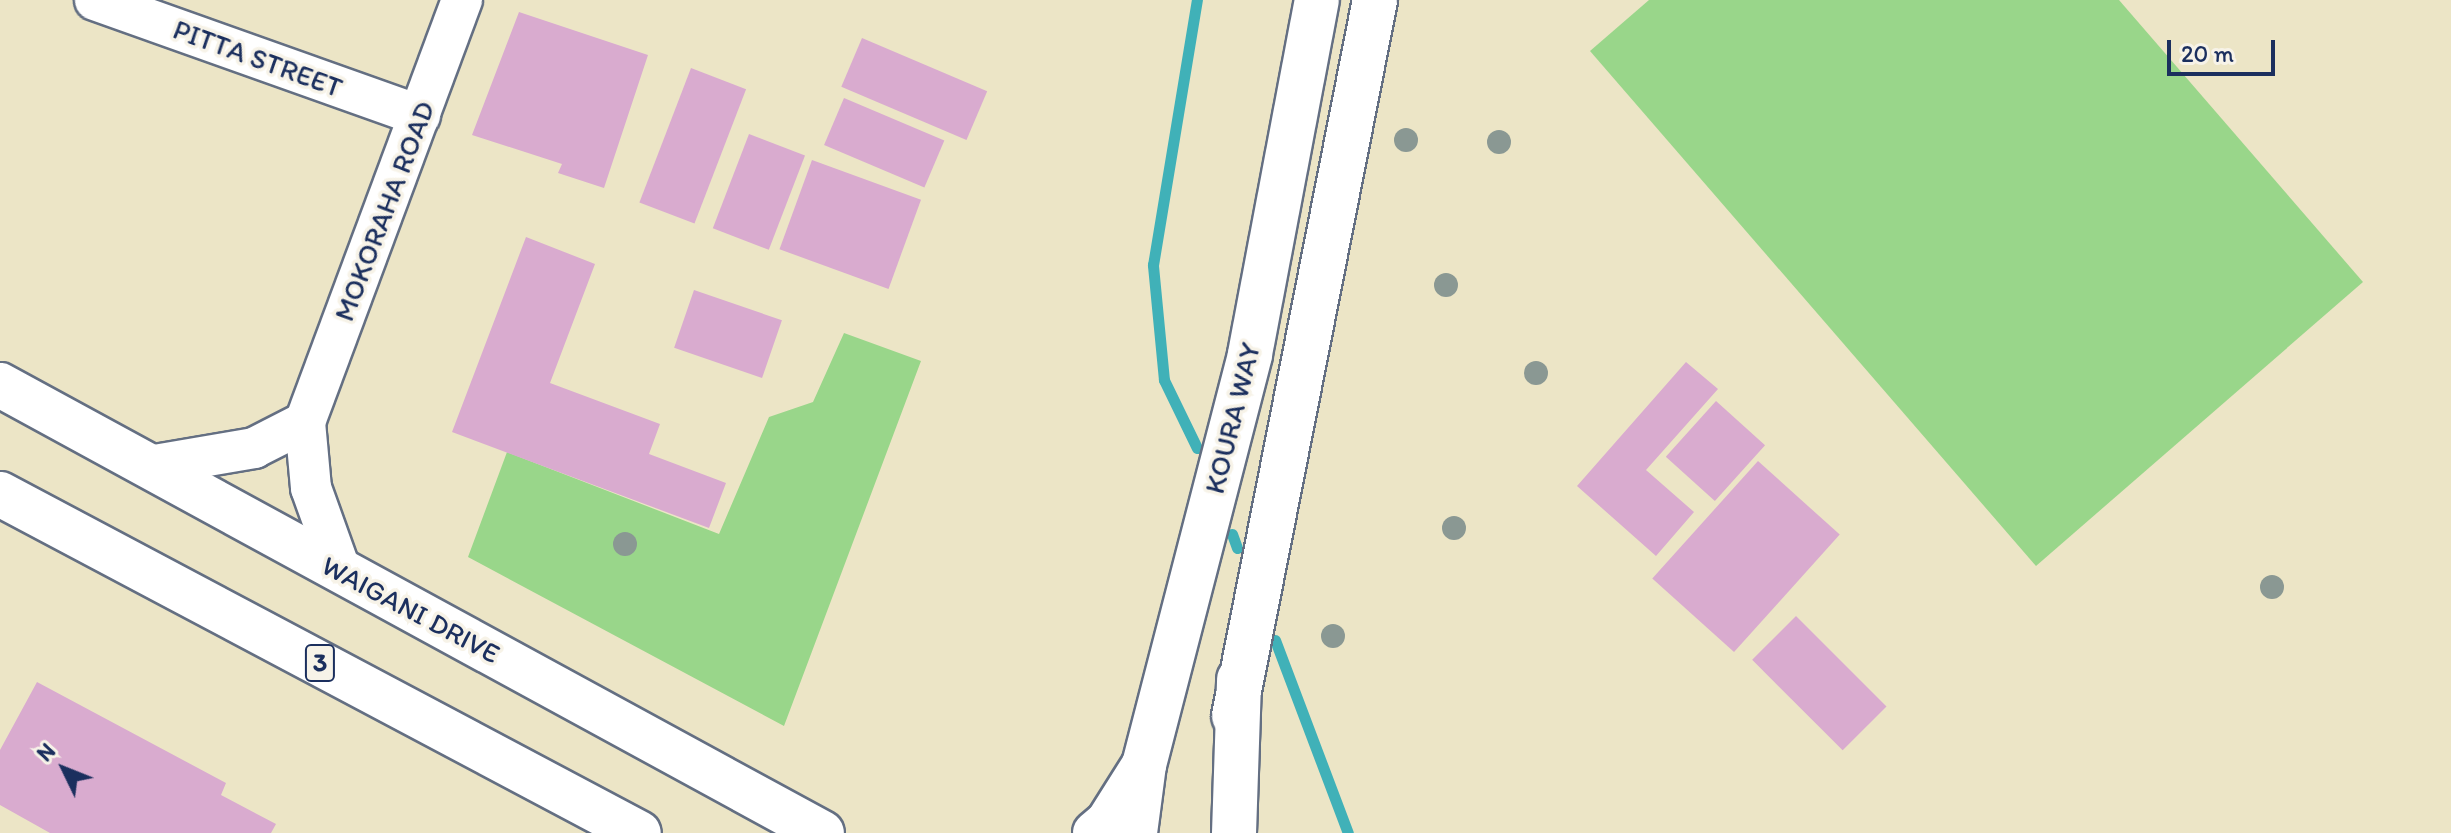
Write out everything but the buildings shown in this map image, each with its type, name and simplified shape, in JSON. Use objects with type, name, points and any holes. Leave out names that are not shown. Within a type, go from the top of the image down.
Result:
[{"type":"main road","name":"KOURA WAY","points":[[1135,833],[1144,765],[1250,354],[1317,0]]},
{"type":"main road","name":"KOURA WAY","points":[[1216,833],[1239,679],[1375,0]]},
{"type":"main road","name":"WAIGANI DRIVE","points":[[0,385],[822,833]]},
{"type":"main road","name":"3","points":[[0,494],[639,833]]},
{"type":"main road","points":[[1234,833],[1239,679]]},
{"type":"main road","points":[[1095,833],[1108,822],[1144,765]]},
{"type":"street","name":"PITTA STREET","points":[[95,0],[420,116]]},
{"type":"street","name":"MOKORAHA ROAD","points":[[340,569],[311,488],[305,422],[462,0]]},
{"type":"street","points":[[149,466],[254,448],[305,422]]},
{"type":"green space","points":[[1649,0],[2119,0],[2363,282],[2036,566],[1590,51]]},
{"type":"green space","points":[[844,333],[921,361],[784,726],[468,557],[507,452],[719,534],[769,417],[813,402]]},
{"type":"waterway","points":[[1197,0],[1153,265],[1164,380],[1197,448]]},
{"type":"waterway","points":[[1232,534],[1237,548]]},
{"type":"waterway","points":[[1275,640],[1348,833]]}]
